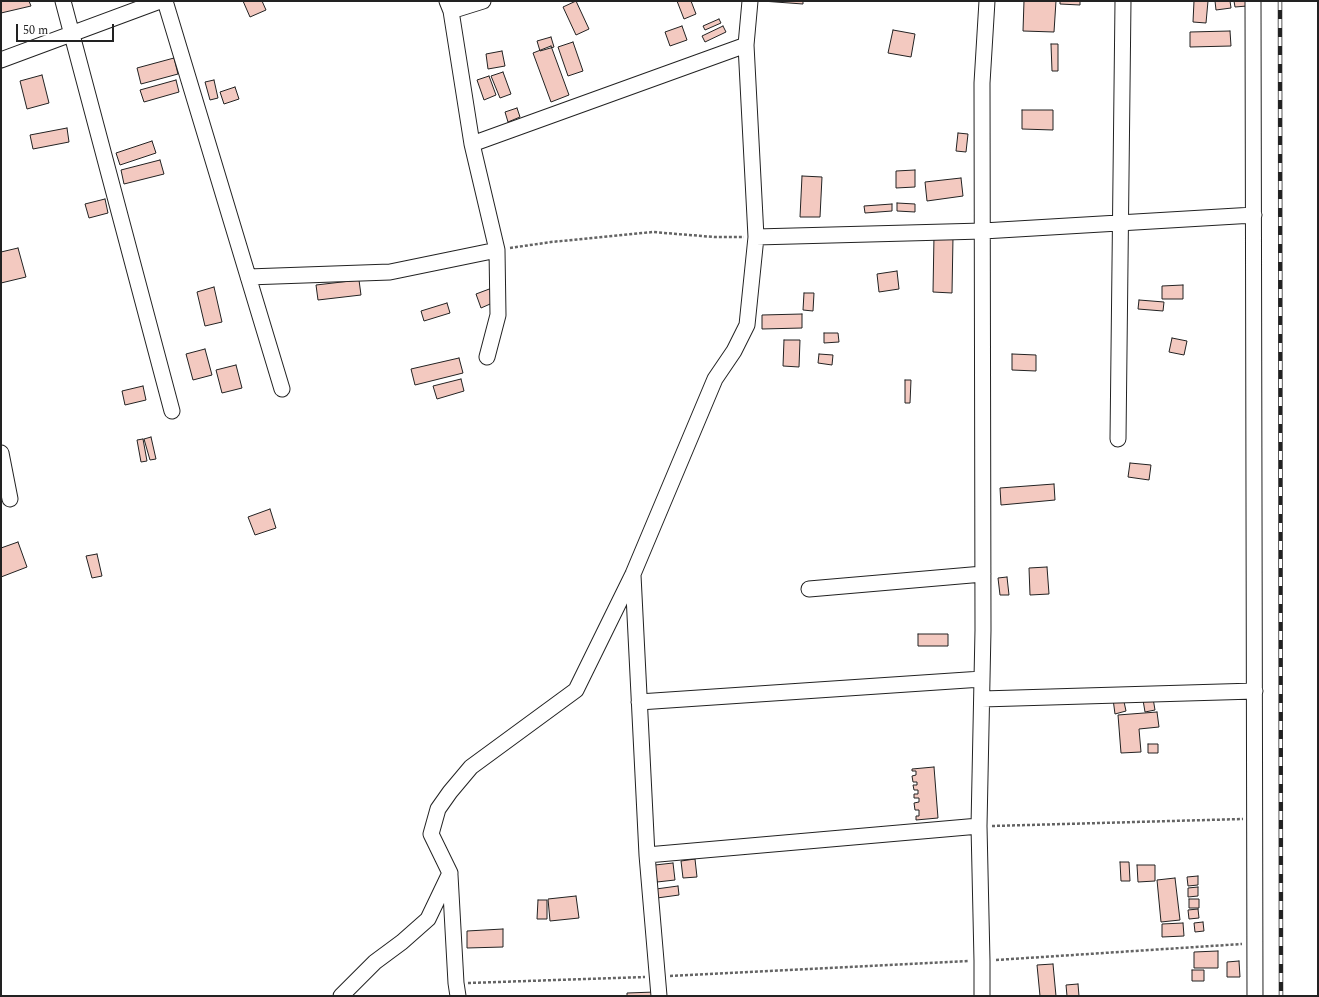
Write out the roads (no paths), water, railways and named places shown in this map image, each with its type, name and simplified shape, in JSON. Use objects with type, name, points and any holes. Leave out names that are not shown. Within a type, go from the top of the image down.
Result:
[{"type":"street","points":[[62,1],[172,411]]},
{"type":"street","points":[[1,60],[160,1]]},
{"type":"street","points":[[165,1],[282,389]]},
{"type":"street","points":[[483,1],[449,6],[472,144],[497,250],[498,315],[487,357]]},
{"type":"street","points":[[457,989],[450,873],[431,834],[438,809],[450,792],[471,768],[576,690],[633,574],[715,379],[734,351],[747,325],[756,237],[746,45],[750,1]]},
{"type":"street","points":[[982,996],[980,826],[983,574],[982,83],[987,1]]},
{"type":"street","points":[[1118,439],[1123,1]]},
{"type":"street","points":[[1253,1],[1255,996]]},
{"type":"street","points":[[472,144],[746,45]]},
{"type":"street","points":[[756,237],[983,231],[1254,215]]},
{"type":"street","points":[[248,277],[390,272],[497,250]]},
{"type":"street","points":[[1,453],[10,499]]},
{"type":"street","points":[[633,574],[647,855],[659,996]]},
{"type":"street","points":[[809,589],[983,574]]},
{"type":"street","points":[[639,702],[982,678]]},
{"type":"street","points":[[982,699],[1255,691]]},
{"type":"street","points":[[647,855],[980,826]]},
{"type":"street","points":[[342,996],[375,962],[402,942],[428,919],[450,873]]},
{"type":"railway","points":[[1280,1],[1281,996]]}]
